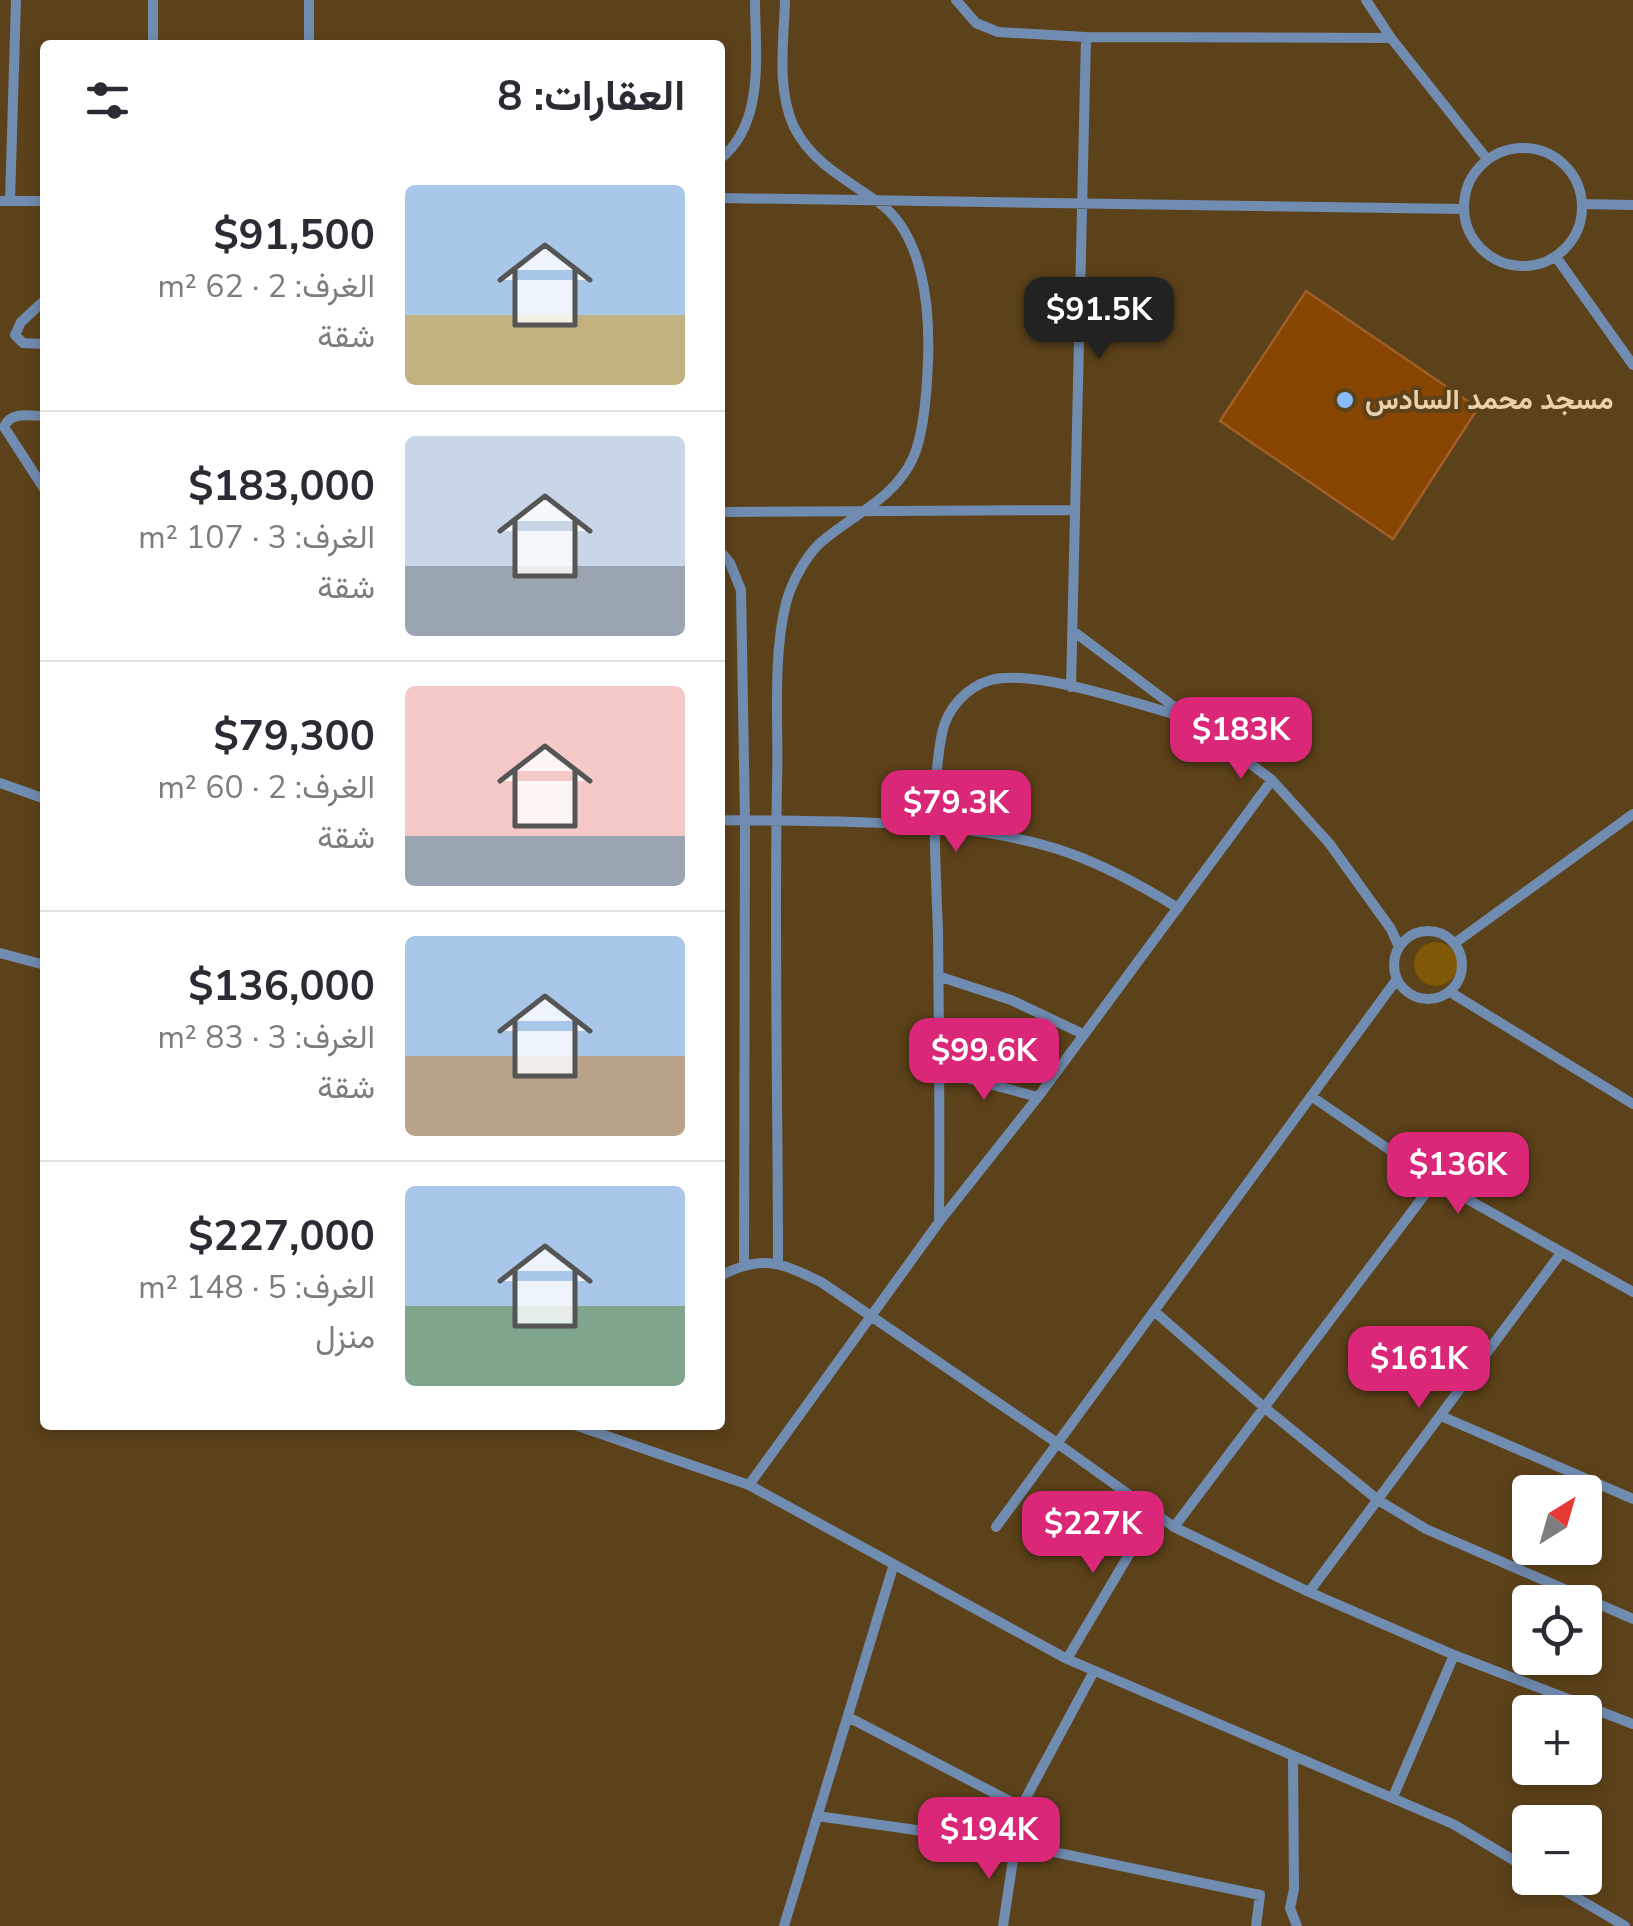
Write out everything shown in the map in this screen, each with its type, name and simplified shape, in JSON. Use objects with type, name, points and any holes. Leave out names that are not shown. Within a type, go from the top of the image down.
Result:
[{"type":"street","points":[[16,0],[5,201],[40,201]]},
{"type":"street","points":[[153,0],[153,40]]},
{"type":"street","points":[[309,0],[309,40]]},
{"type":"street","points":[[725,153],[739,138],[750,111],[756,0]]},
{"type":"street","points":[[778,1262],[780,632],[787,599],[819,545],[866,512],[895,485],[914,457],[924,410],[928,359],[921,268],[906,235],[880,203],[825,166],[796,130],[784,96],[785,0]]},
{"type":"street","points":[[956,0],[976,23],[998,32],[1391,38]]},
{"type":"street","points":[[1366,0],[1391,38],[1487,159]]},
{"type":"street","points":[[1072,687],[1086,36]]},
{"type":"street","points":[[1522,147],[1540,150],[1570,170],[1579,186],[1582,204],[1580,224],[1570,243],[1556,257],[1540,264],[1504,264],[1488,255],[1467,227],[1463,209],[1474,172],[1504,150],[1522,147]]},
{"type":"street","points":[[725,198],[1463,209]]},
{"type":"street","points":[[1582,204],[1633,206]]},
{"type":"street","points":[[1556,257],[1633,365]]},
{"type":"street","points":[[40,305],[21,322],[15,335],[20,342],[40,344]]},
{"type":"street","points":[[40,416],[12,417],[4,427],[40,482]]},
{"type":"street","points":[[725,512],[1076,510]]},
{"type":"street","points":[[725,556],[741,590],[746,821],[744,1264]]},
{"type":"street","points":[[1073,631],[1272,780],[1329,844],[1392,929],[1399,947]]},
{"type":"street","points":[[939,1222],[936,826],[942,732],[952,708],[968,692],[992,680],[1030,679],[1192,719]]},
{"type":"street","points":[[749,1485],[939,1222],[1038,1097],[1272,780]]},
{"type":"street","points":[[0,784],[40,797]]},
{"type":"street","points":[[1455,943],[1633,814]]},
{"type":"street","points":[[725,820],[936,826],[1068,852],[1138,884],[1178,908]]},
{"type":"street","points":[[1432,931],[1445,934],[1455,943],[1463,963],[1462,974],[1450,992],[1431,1000],[1410,995],[1397,979],[1394,962],[1399,947],[1408,937],[1432,931]]},
{"type":"street","points":[[0,953],[40,963]]},
{"type":"street","points":[[938,976],[1010,1000],[1083,1034]]},
{"type":"street","points":[[996,1527],[1397,979]]},
{"type":"street","points":[[1450,992],[1633,1104]]},
{"type":"street","points":[[940,1071],[1038,1097]]},
{"type":"street","points":[[1311,1096],[1435,1180],[1633,1292]]},
{"type":"street","points":[[1174,1527],[1435,1180]]},
{"type":"street","points":[[1309,1592],[1561,1254]]},
{"type":"street","points":[[725,1274],[744,1264],[778,1262],[820,1282],[1057,1442],[1174,1527],[1454,1656],[1633,1724]]},
{"type":"street","points":[[1154,1311],[1378,1500],[1426,1529],[1633,1619]]},
{"type":"street","points":[[1441,1416],[1633,1498]]},
{"type":"street","points":[[589,1430],[749,1485],[1067,1659],[1293,1758],[1393,1797],[1453,1824],[1512,1859]]},
{"type":"street","points":[[1067,1659],[1154,1514]]},
{"type":"street","points":[[784,1926],[894,1567]]},
{"type":"street","points":[[1393,1797],[1454,1656]]},
{"type":"street","points":[[1003,1926],[1022,1807],[1094,1671]]},
{"type":"street","points":[[848,1717],[1022,1807]]},
{"type":"street","points":[[1293,1758],[1294,1889],[1290,1908],[1297,1926]]},
{"type":"street","points":[[817,1816],[1015,1844],[1260,1896],[1256,1926]]},
{"type":"street","points":[[1572,1895],[1624,1926]]},
{"type":"shaded area","points":[[1436,942],[1451,949],[1458,964],[1451,979],[1436,986],[1421,979],[1414,964],[1421,949]]},
{"type":"building","points":[[1306,291],[1478,408],[1393,539],[1220,421]]},
{"type":"place","name":"مسجد محمد السادس","points":[[1345,400]]}]
